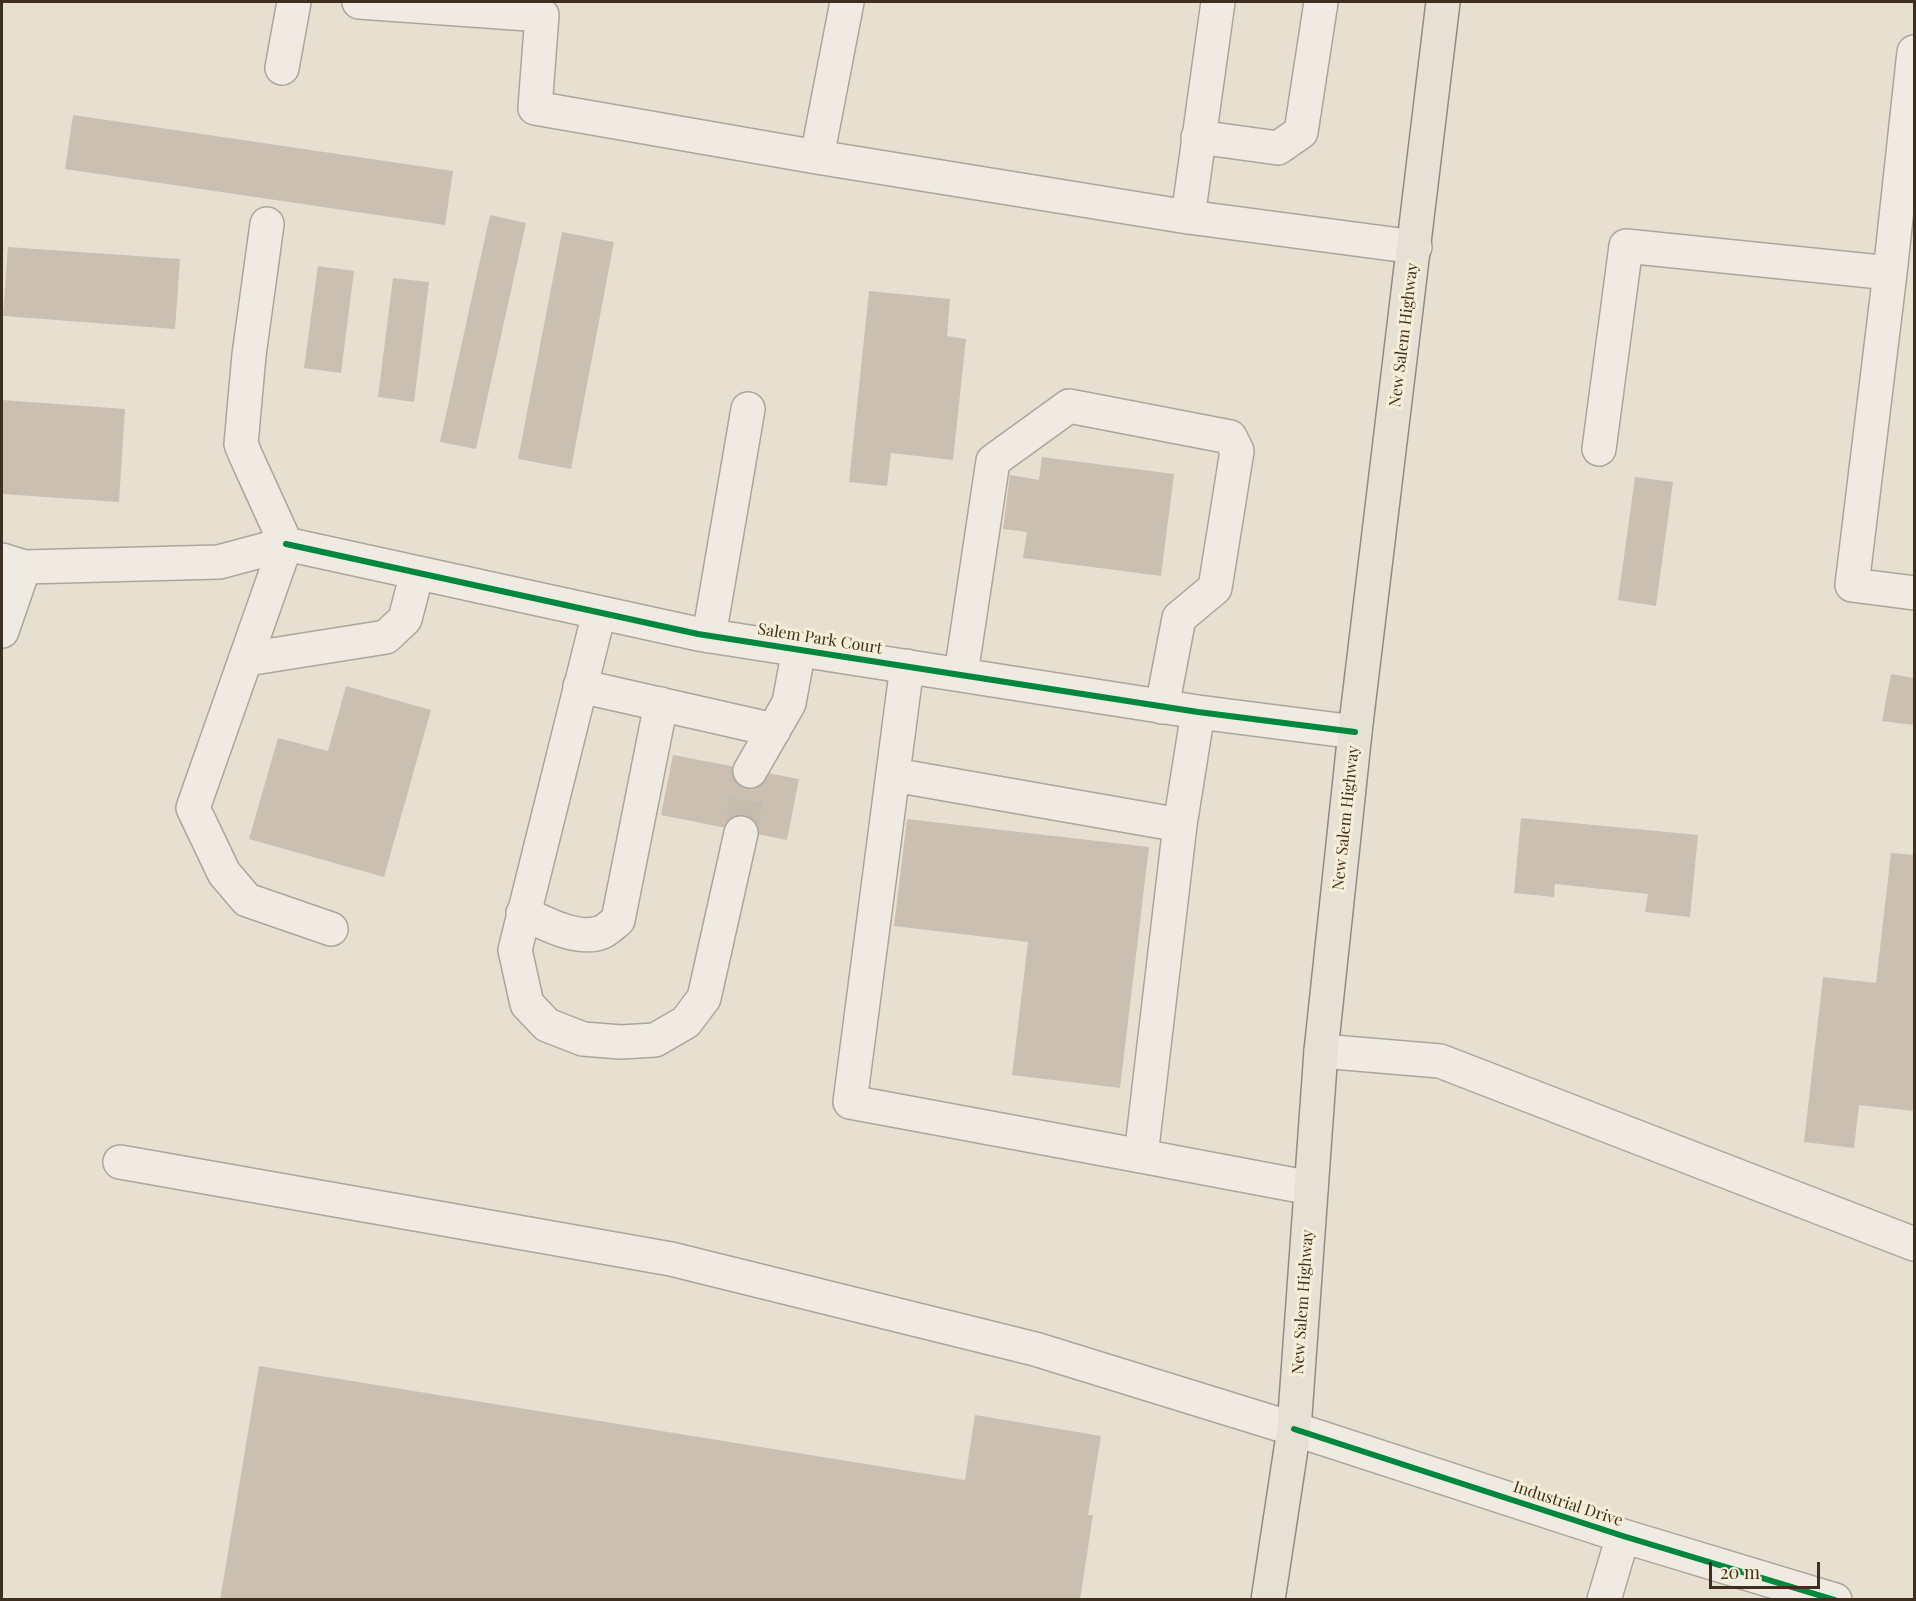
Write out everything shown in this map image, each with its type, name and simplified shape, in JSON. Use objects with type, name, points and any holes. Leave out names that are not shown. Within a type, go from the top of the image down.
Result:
[{"type":"main road","name":"New Salem Highway","points":[[1268,1599],[1294,1429],[1321,1051],[1355,732],[1443,2]]},
{"type":"street","points":[[282,68],[294,2]]},
{"type":"street","points":[[359,2],[542,8],[535,108],[817,157],[1188,217],[1415,247]]},
{"type":"street","points":[[817,157],[847,2]]},
{"type":"street","points":[[1188,217],[1218,2]]},
{"type":"street","points":[[1198,137],[1278,148],[1301,132],[1321,2]]},
{"type":"street","points":[[1914,52],[1852,585],[1914,593]]},
{"type":"street","points":[[267,224],[249,355],[241,444],[286,544],[193,808],[224,873],[247,900],[331,929]]},
{"type":"street","points":[[1599,449],[1626,246],[1890,273]]},
{"type":"street","points":[[961,674],[993,461],[1069,406],[1230,437],[1237,451],[1215,588],[1179,618],[1162,707]]},
{"type":"street","points":[[709,636],[748,409]]},
{"type":"street","points":[[2,631],[13,563],[219,562],[286,544]]},
{"type":"street","name":"Salem Park Court","points":[[286,544],[709,636],[1162,707],[1355,732]]},
{"type":"street","points":[[247,658],[386,637],[405,619],[417,573]]},
{"type":"street","points":[[599,613],[515,950],[527,1004],[547,1026],[583,1038],[621,1042],[655,1040],[686,1022],[704,998],[741,833]]},
{"type":"street","points":[[750,771],[789,704],[799,649]]},
{"type":"street","points":[[907,666],[850,1102],[1311,1188]]},
{"type":"street","points":[[580,686],[774,730]]},
{"type":"street","points":[[523,913],[555,928],[582,934],[602,932],[618,920],[661,704]]},
{"type":"street","points":[[1141,1156],[1180,825],[1198,712]]},
{"type":"street","points":[[894,775],[1180,825]]},
{"type":"street","points":[[1321,1051],[1440,1061],[1914,1244]]},
{"type":"street","name":"Industrial Drive","points":[[120,1162],[671,1259],[1035,1349],[1294,1429],[1623,1536],[1835,1599]]},
{"type":"street","points":[[1604,1599],[1623,1536]]},
{"type":"building","points":[[73,115],[453,171],[445,225],[65,169]]},
{"type":"building","points":[[490,215],[526,223],[476,449],[440,442]]},
{"type":"building","points":[[562,232],[614,242],[571,469],[518,459]]},
{"type":"building","points":[[8,247],[180,259],[175,329],[3,316]]},
{"type":"building","points":[[318,266],[354,271],[341,373],[304,368]]},
{"type":"building","points":[[393,278],[429,282],[414,402],[378,397]]},
{"type":"building","points":[[869,291],[950,299],[947,336],[966,339],[953,460],[891,453],[887,486],[849,482]]},
{"type":"building","points":[[2,400],[125,409],[119,502],[2,494]]},
{"type":"building","points":[[1042,457],[1174,474],[1161,576],[1023,558],[1027,532],[1003,529],[1010,475],[1039,480]]},
{"type":"building","points":[[1635,477],[1673,482],[1656,606],[1618,600]]},
{"type":"building","points":[[1891,674],[1914,678],[1914,725],[1882,721]]},
{"type":"building","points":[[346,686],[431,710],[384,877],[249,839],[278,738],[328,751]]},
{"type":"building","points":[[673,755],[799,779],[787,840],[661,815]]},
{"type":"building","points":[[1521,818],[1698,835],[1690,917],[1645,912],[1648,894],[1555,884],[1554,897],[1514,893]]},
{"type":"building","points":[[907,819],[1149,847],[1120,1088],[1012,1075],[1028,942],[894,926]]},
{"type":"building","points":[[1891,853],[1914,855],[1914,1111],[1859,1105],[1854,1148],[1804,1142],[1823,977],[1876,983]]},
{"type":"building","points":[[259,1366],[965,1480],[975,1415],[1101,1436],[1088,1515],[1093,1515],[1080,1600],[220,1600]]},
{"type":"tunnel","points":[[741,833],[750,771]]},
{"type":"cycle path","points":[[286,544],[698,634],[1198,712],[1355,732]]},
{"type":"cycle path","points":[[1294,1429],[1623,1536],[1835,1600]]}]
